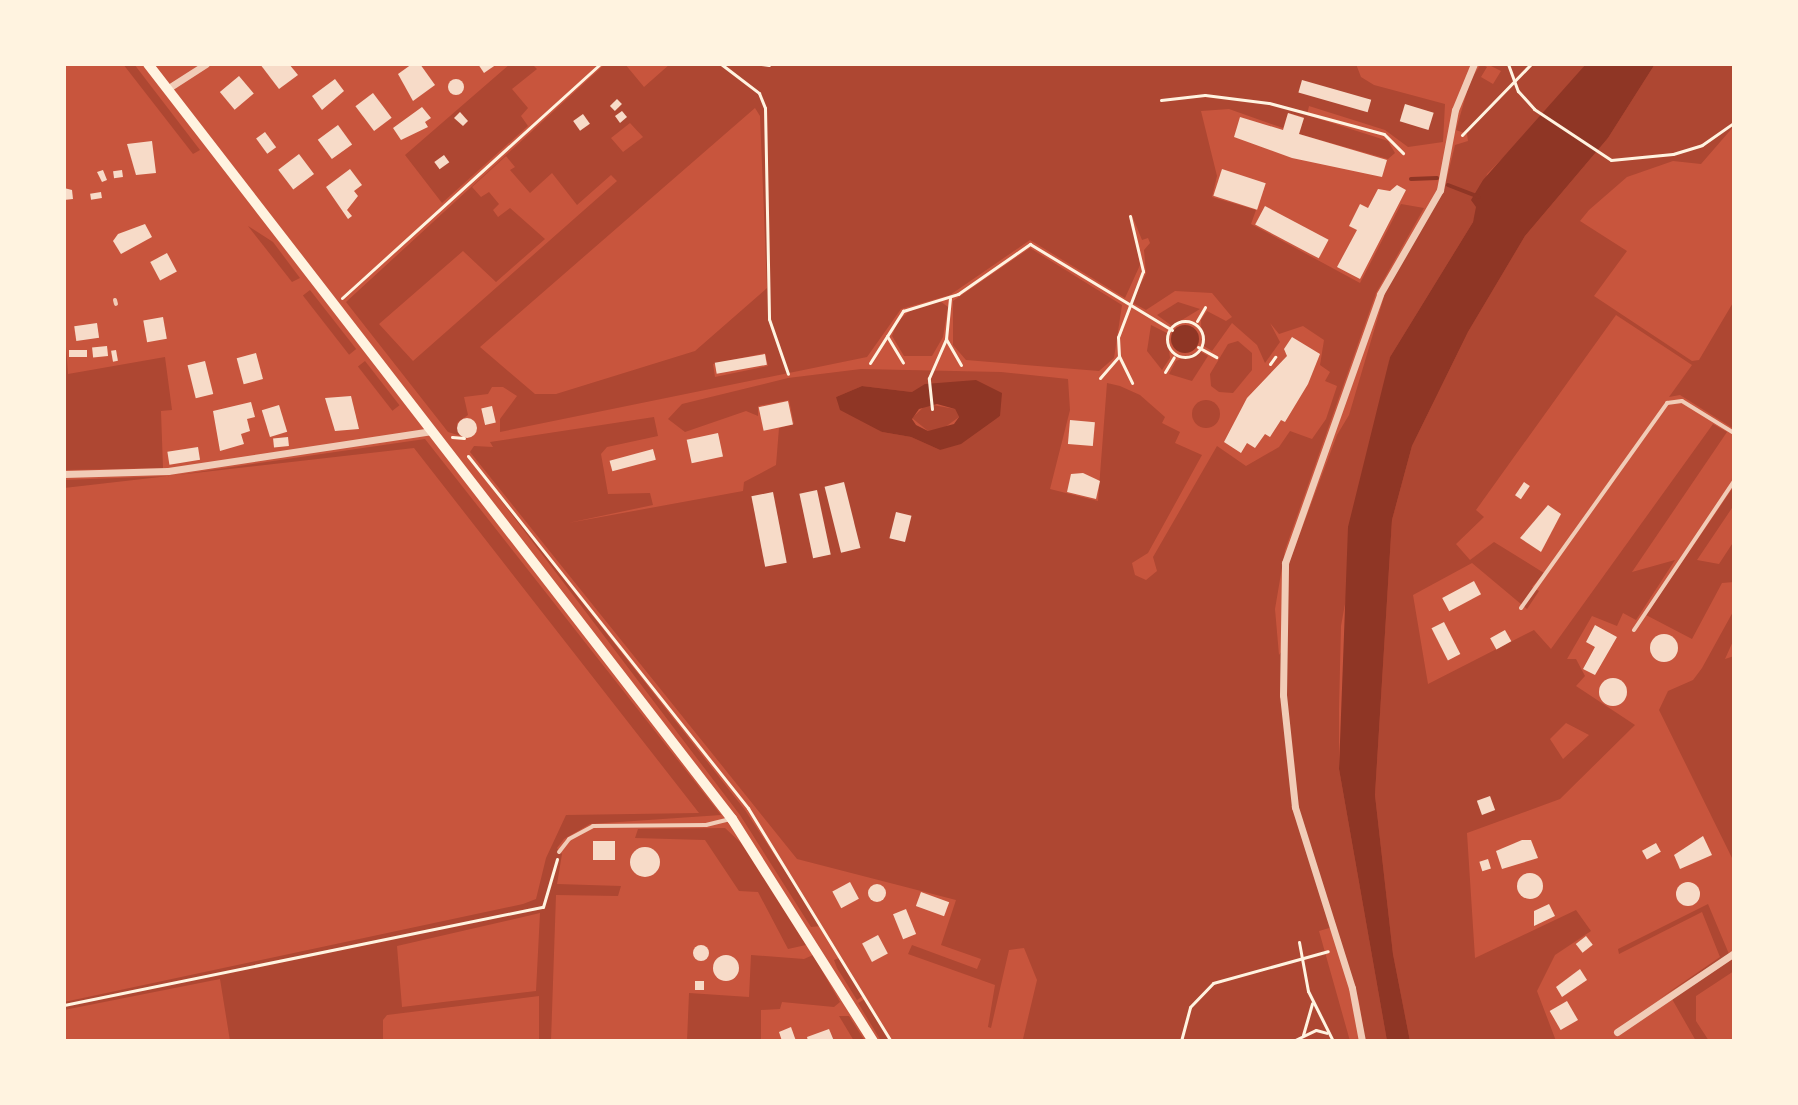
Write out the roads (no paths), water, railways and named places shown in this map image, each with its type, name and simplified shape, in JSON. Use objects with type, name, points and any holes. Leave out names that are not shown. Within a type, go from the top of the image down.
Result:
[{"type":"main road","points":[[148,64],[732,819],[873,1041]]},
{"type":"street","points":[[167,89],[206,64]]},
{"type":"street","points":[[1362,1041],[1352,988],[1295,807],[1283,695],[1285,563],[1380,294],[1440,190],[1448,142],[1474,64]]},
{"type":"street","points":[[64,474],[168,471],[432,431]]},
{"type":"street","points":[[1617,1032],[1734,953]]},
{"type":"lane","points":[[1521,608],[1667,403],[1682,401],[1734,433]]},
{"type":"lane","points":[[1634,630],[1734,481]]},
{"type":"lane","points":[[559,852],[569,839],[593,826],[706,825],[732,819]]},
{"type":"waterway","points":[[1411,179],[1437,178]]},
{"type":"waterway","points":[[1448,185],[1479,197]]}]
